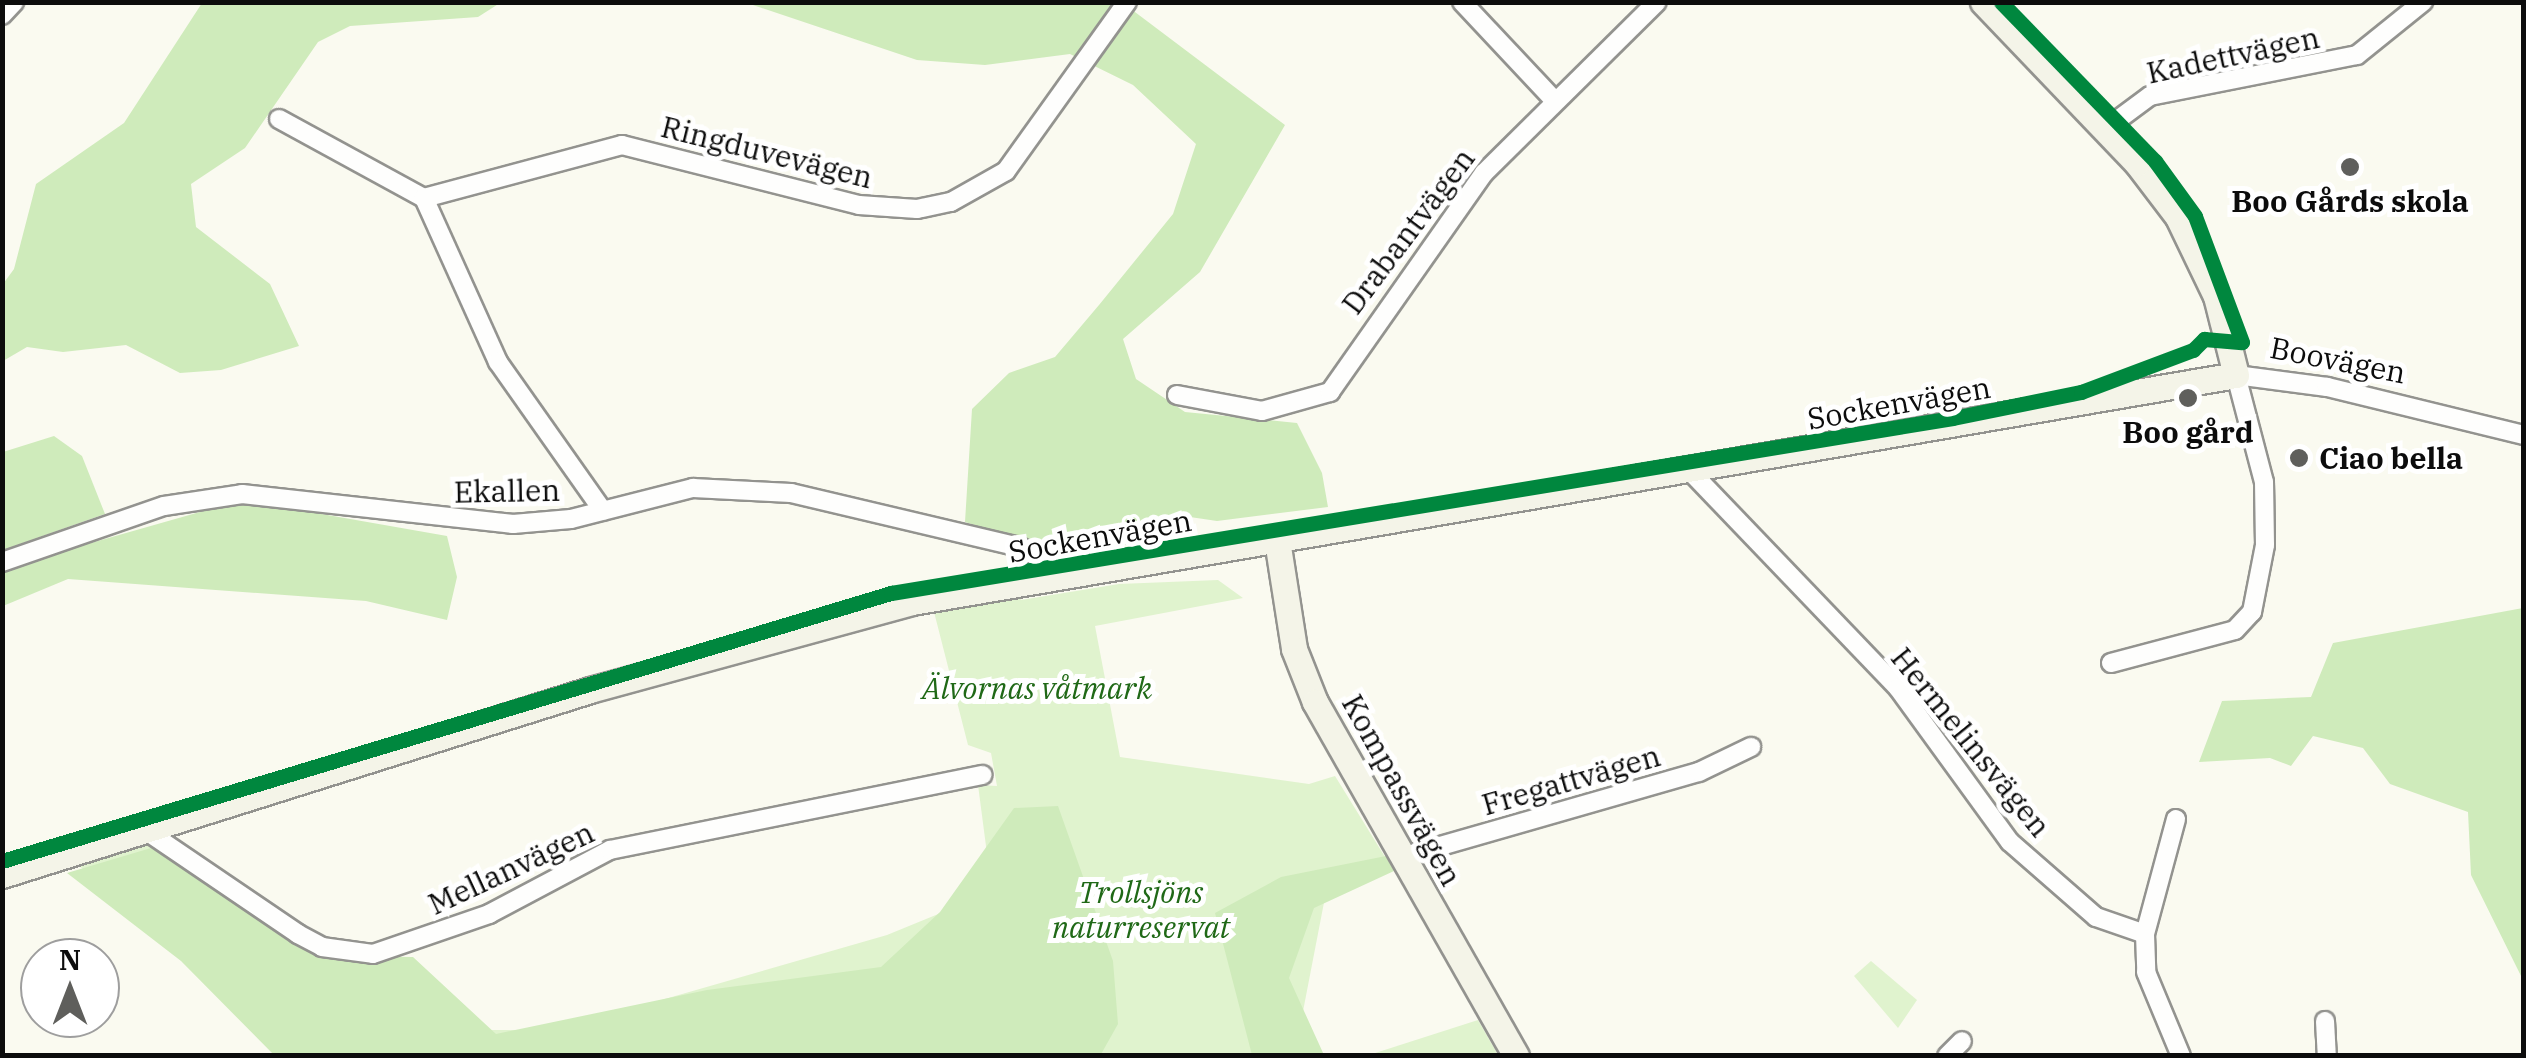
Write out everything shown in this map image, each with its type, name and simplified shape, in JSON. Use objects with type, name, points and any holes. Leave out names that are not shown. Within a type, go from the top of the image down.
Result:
[{"type":"street","points":[[2,15],[14,2]]},
{"type":"street","name":"Ringduvevägen","points":[[424,198],[622,146],[859,205],[890,210],[950,202],[1006,171],[1127,2]]},
{"type":"street","points":[[1462,2],[1552,98]]},
{"type":"street","name":"Drabantvägen","points":[[1177,395],[1262,411],[1330,392],[1474,186],[1552,98],[1656,2]]},
{"type":"street","name":"Boovägen","points":[[1983,2],[2157,189],[2198,253],[2236,375],[2327,387],[2524,435]]},
{"type":"street","name":"Kadettvägen","points":[[2104,130],[2150,96],[2357,55],[2424,2]]},
{"type":"street","points":[[279,119],[424,198],[498,362],[603,510]]},
{"type":"street","points":[[2112,663],[2235,630],[2252,612],[2265,545],[2264,482],[2236,375]]},
{"type":"street","name":"Sockenvägen","points":[[2,875],[151,834],[820,623],[1068,574],[1690,472],[2236,375]]},
{"type":"street","name":"Hermelinsvägen","points":[[1690,472],[1898,688],[2010,842],[2096,917],[2145,934]]},
{"type":"street","name":"Ekallen","points":[[2,562],[164,506],[242,494],[514,524],[603,510],[693,488],[791,493],[1020,547],[1068,574]]},
{"type":"street","name":"Kompassvägen","points":[[1277,540],[1304,678],[1516,1056]]},
{"type":"street","name":"Fregattvägen","points":[[1402,857],[1699,772],[1752,747]]},
{"type":"street","name":"Mellanvägen","points":[[151,834],[322,947],[374,954],[489,914],[610,850],[983,775]]},
{"type":"street","points":[[2176,820],[2145,934],[2146,972],[2181,1056]]},
{"type":"street","points":[[2325,1021],[2327,1056]]},
{"type":"street","points":[[1946,1056],[1962,1041]]},
{"type":"green space","points":[[202,3],[500,3],[478,17],[350,26],[318,42],[245,148],[191,184],[196,227],[270,284],[299,346],[221,370],[180,373],[126,345],[63,352],[27,347],[3,361],[3,284],[14,269],[36,184],[124,123]]},
{"type":"green space","points":[[747,3],[1123,3],[1285,125],[1200,272],[1123,339],[1136,379],[1185,412],[1297,423],[1322,473],[1328,507],[1217,521],[1190,517],[1125,545],[1061,552],[965,522],[972,409],[1009,373],[1055,357],[1099,305],[1173,214],[1196,144],[1133,85],[1070,54],[985,65],[917,60]]},
{"type":"green space","points":[[54,436],[82,456],[105,514],[3,550],[3,452]]},
{"type":"green space","points":[[242,500],[447,536],[457,577],[447,620],[366,601],[68,579],[3,606],[3,568]]},
{"type":"green space","name":"Trollsjöns naturreservat","points":[[1218,580],[1243,598],[1095,626],[1120,757],[1309,784],[1335,776],[1390,865],[1327,887],[1299,1032],[1313,1055],[292,1056],[77,864],[149,842],[427,1030],[557,1030],[887,935],[992,892],[978,785],[997,786],[991,753],[968,745],[933,608],[1019,593],[1021,600],[1119,584]]},
{"type":"green space","points":[[2524,608],[2523,980],[2471,875],[2468,812],[2390,784],[2363,748],[2313,736],[2291,766],[2270,758],[2199,762],[2222,701],[2311,697],[2333,643]]},
{"type":"green space","points":[[1058,806],[1113,961],[1118,1024],[1100,1056],[274,1055],[181,961],[67,873],[151,848],[318,956],[413,957],[496,1034],[707,990],[881,967],[940,912],[1014,808]]},
{"type":"green space","points":[[1386,856],[1394,871],[1314,908],[1289,978],[1324,1055],[1252,1055],[1215,913],[1281,877]]},
{"type":"green space","points":[[1871,961],[1917,1000],[1898,1028],[1854,976]]},
{"type":"green space","points":[[1478,1020],[1498,1055],[1369,1055]]},
{"type":"cycle path","points":[[2,861],[891,593],[1953,418],[2081,392],[2193,350],[2204,339],[2242,342],[2195,216],[2155,161],[2001,2]]},
{"type":"place","name":"Boo Gårds skola","points":[[2350,167]]},
{"type":"place","name":"Boo gård","points":[[2188,398]]},
{"type":"place","name":"Ciao bella","points":[[2299,458]]},
{"type":"park label","name":"Älvornas våtmark","points":[[1037,688]]}]
